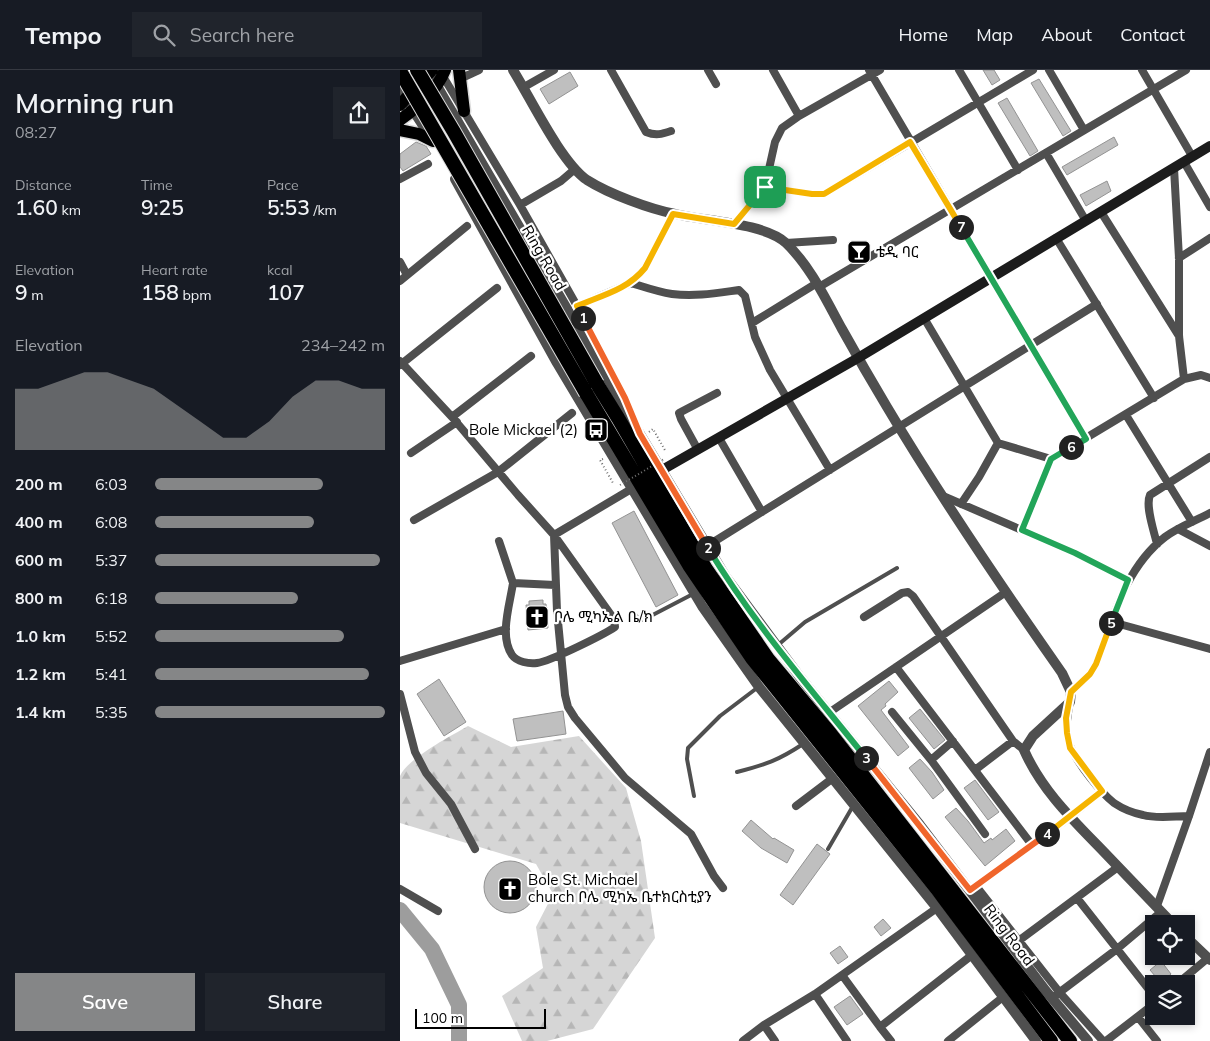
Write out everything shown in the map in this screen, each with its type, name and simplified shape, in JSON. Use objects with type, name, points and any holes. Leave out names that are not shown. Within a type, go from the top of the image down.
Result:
[{"type":"highway","name":"Ring Road","points":[[400,71],[592,389],[618,418],[706,569],[762,651],[837,740],[1070,1041]]},
{"type":"highway","name":"Ring Road","points":[[434,73],[454,132],[592,389],[689,564],[752,658],[937,889],[1051,1041]]},
{"type":"main road","points":[[402,98],[434,73]]},
{"type":"main road","points":[[400,120],[414,110],[434,73]]},
{"type":"main road","points":[[462,73],[464,111]]},
{"type":"main road","points":[[400,130],[418,134],[433,141]]},
{"type":"main road","points":[[662,470],[858,358],[1210,146]]},
{"type":"street","points":[[462,73],[479,70]]},
{"type":"street","points":[[513,70],[557,143],[575,169],[588,180],[626,199],[673,214],[734,224],[776,236],[786,243],[818,286],[899,427],[974,545],[1062,673],[1071,692],[1066,718],[1070,748],[1102,791],[1115,803],[1131,812],[1145,816],[1189,816]]},
{"type":"street","points":[[524,87],[554,70]]},
{"type":"street","points":[[611,70],[646,132],[652,135],[660,135],[671,131]]},
{"type":"street","points":[[708,70],[716,84]]},
{"type":"street","points":[[773,70],[799,116]]},
{"type":"street","points":[[734,224],[765,187],[779,133],[786,124],[871,72],[880,70]]},
{"type":"street","points":[[959,70],[1018,170]]},
{"type":"street","points":[[765,187],[824,194],[1033,70]]},
{"type":"street","points":[[1049,70],[1084,130]]},
{"type":"street","points":[[1142,70],[1188,159],[1210,207]]},
{"type":"street","points":[[752,324],[1186,70]]},
{"type":"street","points":[[871,72],[910,142],[1086,439]]},
{"type":"street","points":[[434,73],[464,111],[520,205],[577,306],[625,398],[640,434]]},
{"type":"street","points":[[434,73],[640,434],[726,577],[776,647],[973,888],[1056,995],[1088,1041]]},
{"type":"street","points":[[402,98],[414,110],[433,141],[557,363],[633,488],[694,594],[759,687],[806,743],[936,908],[1036,1041]]},
{"type":"street","points":[[1046,153],[1086,221]]},
{"type":"street","points":[[400,179],[428,164]]},
{"type":"street","points":[[1174,168],[1179,258],[1179,336],[1184,379]]},
{"type":"street","points":[[520,205],[561,181],[575,169]]},
{"type":"street","points":[[1101,212],[1179,336]]},
{"type":"street","points":[[577,306],[631,283],[645,268],[673,214]]},
{"type":"street","points":[[400,280],[467,226]]},
{"type":"street","points":[[1056,238],[1154,398]]},
{"type":"street","points":[[1179,258],[1210,238]]},
{"type":"street","points":[[786,243],[833,240]]},
{"type":"street","points":[[400,262],[407,275]]},
{"type":"street","points":[[631,283],[670,294],[686,296],[739,290],[745,296],[760,351],[830,470]]},
{"type":"street","points":[[498,288],[401,364],[455,419],[498,472],[554,534],[615,623],[614,626],[610,630],[548,660],[536,663],[516,660],[511,654],[506,629],[507,610],[513,583],[498,541]]},
{"type":"street","points":[[707,546],[1097,304]]},
{"type":"street","points":[[924,318],[998,443],[1051,459]]},
{"type":"street","points":[[411,453],[531,356]]},
{"type":"street","points":[[1022,530],[1051,459],[1184,379],[1201,375],[1210,378]]},
{"type":"street","points":[[698,450],[680,419],[679,413],[717,393]]},
{"type":"street","points":[[414,520],[498,472],[572,413]]},
{"type":"street","points":[[1126,415],[1192,522]]},
{"type":"street","points":[[719,438],[762,512]]},
{"type":"street","points":[[960,504],[979,477],[998,443]]},
{"type":"street","points":[[1157,544],[1148,500],[1154,491],[1210,458]]},
{"type":"street","points":[[554,534],[633,488]]},
{"type":"street","points":[[944,496],[1075,553],[1128,580]]},
{"type":"street","points":[[1071,692],[1090,674],[1096,664],[1128,580],[1144,556],[1178,529],[1210,513]]},
{"type":"street","points":[[1178,529],[1210,546]]},
{"type":"street","points":[[554,534],[555,585],[565,696],[568,707],[625,778],[691,834],[714,876],[724,888]]},
{"type":"street","points":[[513,583],[555,585]]},
{"type":"street","points":[[864,617],[902,593],[908,592],[913,596],[1013,741],[1024,750],[1051,796],[1165,915]]},
{"type":"street","points":[[830,712],[1006,592]]},
{"type":"street","points":[[1112,622],[1210,649]]},
{"type":"street","points":[[400,661],[506,629]]},
{"type":"street","points":[[896,667],[1032,845]]},
{"type":"street","points":[[400,694],[416,752],[426,773],[451,804],[475,849]]},
{"type":"street","points":[[1024,750],[1034,736],[1070,702]]},
{"type":"street","points":[[892,712],[931,760],[985,834]]},
{"type":"street","points":[[931,760],[954,741]]},
{"type":"street","points":[[976,770],[1013,741]]},
{"type":"street","points":[[1056,995],[1117,949],[1159,909],[1210,752]]},
{"type":"street","points":[[796,806],[833,778]]},
{"type":"street","points":[[973,888],[1070,817],[1102,791]]},
{"type":"street","points":[[1016,943],[1118,866]]},
{"type":"street","points":[[400,889],[438,911]]},
{"type":"street","points":[[1077,898],[1145,985]]},
{"type":"street","points":[[743,1041],[764,1025],[815,994],[936,908]]},
{"type":"street","points":[[1189,975],[1209,959],[1195,945]]},
{"type":"street","points":[[880,1027],[972,955]]},
{"type":"street","points":[[842,975],[890,1041]]},
{"type":"street","points":[[815,994],[847,1041]]},
{"type":"street","points":[[1056,995],[1105,1041],[1145,1011]]},
{"type":"street","points":[[948,1041],[1002,997]]},
{"type":"street","points":[[1138,1017],[1157,1041]]},
{"type":"street","points":[[764,1025],[775,1041]]},
{"type":"lane","points":[[776,647],[805,622],[896,568]]},
{"type":"lane","points":[[633,612],[640,620],[644,620],[694,594]]},
{"type":"lane","points":[[694,796],[687,759],[688,748],[720,716],[759,687]]},
{"type":"lane","points":[[737,772],[768,764],[786,756],[806,743]]},
{"type":"lane","points":[[828,849],[854,804]]},
{"type":"path","points":[[652,438],[649,431],[653,429],[666,452]]},
{"type":"path","points":[[620,485],[664,459],[660,452]]},
{"type":"path","points":[[605,458],[600,460],[613,483]]},
{"type":"green space","points":[[468,726],[511,747],[579,736],[626,788],[641,841],[655,938],[593,1029],[547,1041],[522,1041],[502,996],[543,968],[536,927],[553,894],[536,864],[400,823],[400,776],[421,755]]},
{"type":"building","points":[[983,70],[994,70],[1000,80],[992,85]]},
{"type":"building","points":[[570,72],[578,86],[549,104],[540,89]]},
{"type":"building","points":[[1039,79],[1071,131],[1063,136],[1031,83]]},
{"type":"building","points":[[1007,98],[1038,151],[1030,156],[998,103]]},
{"type":"building","points":[[1114,137],[1118,145],[1067,175],[1062,167]]},
{"type":"building","points":[[416,142],[426,146],[431,154],[403,171],[400,167],[400,154]]},
{"type":"building","points":[[1107,181],[1111,191],[1086,206],[1080,195]]},
{"type":"building","points":[[634,511],[678,595],[656,607],[612,523]]},
{"type":"building","name":"ቦሌ ሚካኤል ቤ/ክ","points":[[543,600],[543,604],[546,604],[548,628],[528,630],[526,605],[529,605],[529,601]]},
{"type":"building","points":[[439,679],[466,722],[444,736],[417,694]]},
{"type":"building","points":[[889,681],[898,692],[881,710],[909,747],[898,756],[858,706]]},
{"type":"building","points":[[920,709],[945,740],[934,749],[909,718]]},
{"type":"building","points":[[563,711],[566,734],[517,741],[513,719]]},
{"type":"building","points":[[920,759],[932,772],[944,790],[933,799],[909,768]]},
{"type":"building","points":[[975,780],[999,812],[988,820],[964,788]]},
{"type":"building","points":[[956,808],[984,843],[991,838],[992,840],[1006,829],[1015,841],[985,866],[945,817]]},
{"type":"building","points":[[751,820],[773,839],[794,850],[787,863],[761,848],[742,831]]},
{"type":"building","points":[[817,844],[830,854],[793,905],[780,895]]},
{"type":"building","name":"Bole St. Michael church ቦሌ ሚካኤ ቤተክርስቲያን","points":[[505,861],[515,861],[529,868],[536,882],[536,892],[529,906],[515,913],[505,913],[495,909],[488,902],[484,892],[484,882],[488,872],[495,865]]},
{"type":"building","points":[[883,919],[891,928],[881,936],[874,927]]},
{"type":"building","points":[[840,946],[848,957],[838,964],[830,953]]},
{"type":"building","points":[[1156,965],[1164,965],[1171,974],[1154,975],[1150,970]]},
{"type":"building","points":[[850,996],[863,1014],[847,1025],[834,1007]]},
{"type":"waterway","points":[[400,910],[432,949],[459,1005],[459,1041]]},
{"type":"place","name":"ቴዲ ባር","points":[[859,252]]},
{"type":"place","name":"Bole Mickael (2)","points":[[596,430]]},
{"type":"place","name":"ቦሌ ሚካኤል ቤ/ክ","points":[[537,617]]},
{"type":"place","name":"Bole St. Michael church ቦሌ ሚካኤ ቤተክርስቲያን","points":[[510,889]]},
{"type":"route","points":[[910,142],[1086,439],[1051,459],[1022,530],[1075,553],[1128,580],[1096,664],[1090,674],[1071,692],[1066,718],[1070,748],[1102,791],[1070,817],[970,890],[875,768],[764,631],[726,577],[640,434],[625,398],[577,306],[631,283],[645,268],[673,214],[734,224],[765,187],[824,194],[910,142]]}]
